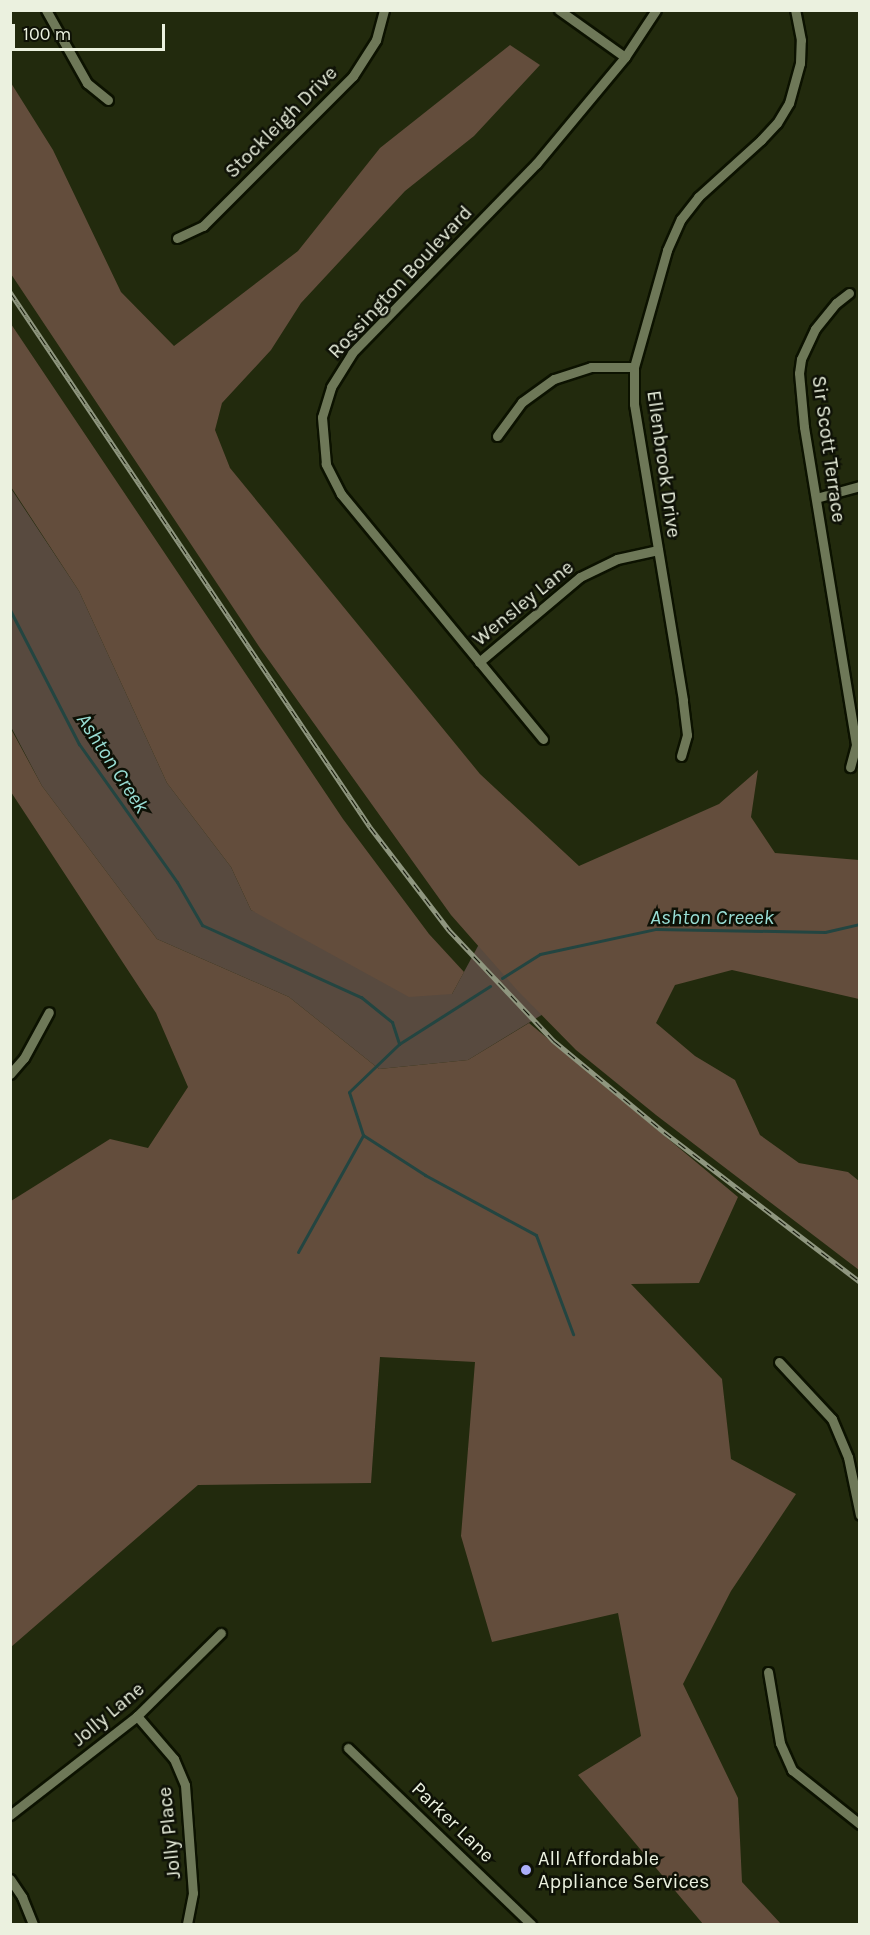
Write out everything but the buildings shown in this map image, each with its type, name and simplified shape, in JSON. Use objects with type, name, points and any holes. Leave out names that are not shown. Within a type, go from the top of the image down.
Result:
[{"type":"street","points":[[46,10],[87,83],[108,100]]},
{"type":"street","name":"Stockleigh Drive","points":[[177,238],[203,226],[353,76],[376,40],[384,10]]},
{"type":"street","points":[[559,10],[625,57]]},
{"type":"street","name":"Rossington Boulevard","points":[[543,739],[341,494],[326,464],[322,417],[331,387],[352,353],[536,164],[625,57],[656,10]]},
{"type":"street","name":"Ellenbrook Drive","points":[[681,756],[687,735],[634,404],[634,367],[667,250],[681,219],[698,197],[777,123],[789,103],[800,63],[801,40],[795,10]]},
{"type":"street","name":"Sir Scott Terrace","points":[[849,293],[824,316],[810,338],[801,359],[801,400],[856,745],[850,767]]},
{"type":"street","points":[[496,436],[522,402],[554,379],[591,367],[634,367]]},
{"type":"street","points":[[816,498],[860,486]]},
{"type":"street","name":"Wensley Lane","points":[[479,662],[580,578],[618,559],[658,550]]},
{"type":"street","points":[[10,1074],[24,1058],[49,1012]]},
{"type":"street","points":[[779,1362],[832,1419],[848,1456],[860,1515]]},
{"type":"street","name":"Jolly Lane","points":[[10,1815],[137,1716],[221,1633]]},
{"type":"street","points":[[768,1672],[780,1743],[792,1770],[860,1824]]},
{"type":"street","name":"Jolly Place","points":[[137,1716],[174,1759],[185,1785],[193,1893],[187,1924]]},
{"type":"street","name":"Parker Lane","points":[[348,1748],[531,1924]]},
{"type":"street","points":[[10,1879],[22,1898],[33,1924]]},
{"type":"shaded area","points":[[510,45],[540,65],[474,136],[405,191],[301,303],[271,350],[222,403],[215,430],[230,468],[480,774],[579,866],[719,804],[758,770],[751,817],[775,853],[859,860],[859,999],[732,970],[675,985],[656,1023],[695,1056],[735,1080],[760,1135],[799,1163],[848,1172],[859,1181],[859,1270],[656,1115],[576,1050],[517,990],[451,915],[260,648],[11,274],[11,83],[53,150],[121,292],[174,346],[298,251],[380,148]]},
{"type":"shaded area","points":[[11,324],[343,819],[429,934],[464,972],[452,994],[409,997],[251,910],[231,867],[167,783],[79,591],[11,487]]},
{"type":"shaded area","points":[[10,487],[79,591],[167,783],[231,867],[251,910],[452,994],[491,922],[763,949],[571,997],[468,1060],[379,1069],[289,997],[157,939],[42,786],[11,727]]},
{"type":"shaded area","points":[[10,727],[42,786],[157,939],[289,997],[379,1069],[468,1060],[529,1023],[738,1197],[699,1283],[631,1284],[722,1379],[731,1459],[796,1494],[731,1591],[683,1684],[738,1798],[742,1882],[781,1924],[703,1924],[578,1775],[641,1736],[618,1613],[492,1642],[461,1536],[475,1362],[380,1357],[371,1483],[198,1485],[11,1647],[11,1201],[110,1139],[148,1148],[188,1087],[156,1013],[11,792]]},
{"type":"waterway","name":"Ashton Creek","points":[[10,610],[79,744],[177,882],[202,925],[361,997],[392,1022],[399,1044]]},
{"type":"waterway","name":"Ashton Creeek","points":[[502,978],[540,954],[656,929],[825,932],[860,924]]},
{"type":"waterway","points":[[298,1252],[363,1135],[349,1092],[399,1044],[490,986]]},
{"type":"waterway","points":[[363,1135],[425,1175],[536,1235],[573,1334]]},
{"type":"railway","points":[[10,292],[370,827],[449,930],[554,1041],[664,1132],[860,1282]]},
{"type":"place","name":"All Affordable Appliance Services","points":[[526,1870]]}]
